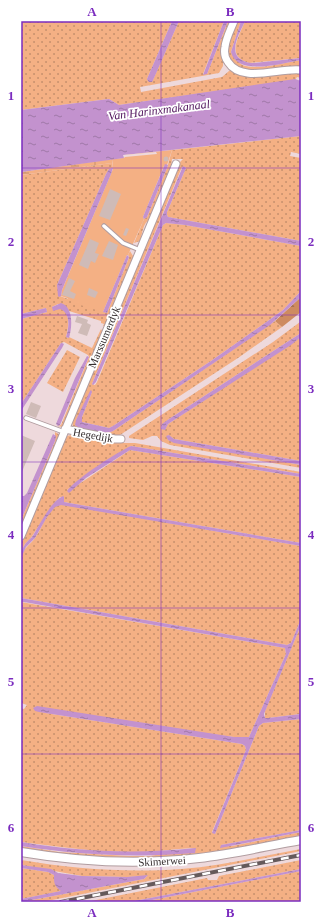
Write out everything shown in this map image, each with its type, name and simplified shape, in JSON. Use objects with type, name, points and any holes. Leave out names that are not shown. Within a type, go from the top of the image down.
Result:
[{"type":"street","points":[[234,21],[225,44],[224,51],[227,61],[233,68],[242,72],[254,73],[301,70]]},
{"type":"street","name":"Marssumerdyk","points":[[21,536],[176,164]]},
{"type":"street","name":"Hegedijk","points":[[64,431],[121,439]]},
{"type":"street","name":"Skimerwei","points":[[21,852],[85,860],[152,862],[217,856],[301,840]]},
{"type":"lane","points":[[104,226],[123,243],[140,250]]},
{"type":"lane","points":[[26,418],[64,431]]},
{"type":"green space","points":[[21,21],[172,21],[147,79],[148,81],[152,82],[179,21],[224,21],[203,74],[207,74],[228,21],[232,21],[223,56],[223,66],[219,73],[140,87],[141,92],[222,77],[233,69],[301,72],[301,78],[297,77],[295,80],[119,105],[109,99],[21,110]]},
{"type":"green space","points":[[236,21],[241,21],[231,52],[241,64],[253,67],[262,67],[301,60],[301,68],[264,71],[243,70],[229,61],[227,45]]},
{"type":"green space","points":[[245,21],[301,21],[301,58],[249,63],[242,60],[237,56],[236,45]]},
{"type":"green space","points":[[301,136],[301,154],[291,152],[290,156],[301,158],[301,241],[168,217],[167,212],[186,168],[182,167],[92,384],[95,385],[97,382],[163,225],[166,223],[185,225],[301,246],[301,291],[283,310],[265,323],[113,426],[109,428],[82,422],[82,417],[92,392],[76,420],[81,429],[105,433],[113,431],[275,321],[282,327],[238,358],[120,435],[117,436],[78,430],[73,427],[72,418],[178,164],[183,159],[172,159],[171,168],[151,218],[144,226],[140,241],[134,243],[144,219],[147,217],[167,168],[172,150]]},
{"type":"green space","points":[[172,150],[167,165],[164,166],[145,212],[143,217],[144,219],[103,312],[74,303],[61,296],[62,290],[113,169],[112,159],[123,158],[123,155]]},
{"type":"green space","points":[[112,159],[112,163],[21,175],[21,172]]},
{"type":"green space","points":[[112,163],[113,168],[109,169],[106,174],[57,285],[60,296],[107,313],[128,260],[130,251],[133,256],[133,261],[107,326],[103,326],[104,324],[101,323],[101,321],[69,311],[67,308],[58,304],[52,307],[62,309],[67,314],[68,322],[66,337],[92,348],[101,329],[103,332],[63,427],[57,426],[61,425],[89,357],[88,355],[64,342],[61,343],[21,404],[21,319],[47,312],[46,308],[21,314],[21,175]]},
{"type":"green space","points":[[301,297],[301,312],[282,327],[275,321]]},
{"type":"green space","points":[[300,322],[301,333],[169,419],[161,427],[161,429],[165,429],[168,424],[301,337],[301,461],[174,439],[168,435],[168,440],[301,465],[301,468],[170,445],[161,441],[157,436],[152,436],[143,440],[129,438],[129,436],[273,342]]},
{"type":"green space","points":[[67,350],[80,357],[63,392],[47,383]]},
{"type":"green space","points":[[55,432],[60,435],[21,529],[21,520],[55,441]]},
{"type":"green space","points":[[75,434],[121,443],[135,443],[301,472],[301,474],[131,446],[91,471],[67,490],[79,484],[130,450],[301,477],[301,543],[69,503],[64,502],[64,497],[60,497],[51,507],[21,552],[21,544],[55,460],[67,436]]},
{"type":"green space","points":[[58,505],[66,505],[301,546],[301,619],[291,643],[287,645],[21,598],[20,567],[22,555],[25,549],[35,538],[51,511]]},
{"type":"green space","points":[[21,602],[285,648],[286,654],[249,737],[234,737],[39,712],[242,744],[245,746],[246,750],[212,832],[215,834],[259,726],[263,723],[301,719],[301,830],[221,845],[232,846],[301,832],[301,837],[257,846],[191,855],[146,859],[85,858],[21,848],[21,846],[59,852],[150,856],[196,848],[148,852],[111,852],[21,842],[21,708],[24,709],[27,705],[21,703]]},
{"type":"green space","points":[[301,625],[301,714],[265,718],[265,711]]},
{"type":"green space","points":[[301,849],[301,851],[42,902],[21,902],[144,879],[147,876],[82,876],[21,865],[21,860],[61,866],[141,871],[211,866]]},
{"type":"green space","points":[[301,860],[301,869],[129,902],[86,902],[207,878],[208,880],[217,880],[219,876]]},
{"type":"green space","points":[[21,868],[48,872],[54,875],[62,891],[21,899]]},
{"type":"green space","points":[[301,871],[301,902],[142,902]]},
{"type":"water","points":[[172,21],[179,21],[154,78],[152,82],[149,82],[147,79]]},
{"type":"water","points":[[224,21],[228,21],[207,74],[203,75]]},
{"type":"water","points":[[241,21],[245,21],[235,45],[236,54],[239,58],[250,63],[301,58],[301,60],[273,65],[251,66],[242,64],[235,60],[231,52]]},
{"type":"water","name":"Van Harinxmakanaal","points":[[295,79],[301,81],[301,136],[124,155],[124,158],[21,172],[21,110],[109,99],[119,105]]},
{"type":"water","points":[[165,164],[168,165],[167,168],[147,217],[144,219],[143,217]]},
{"type":"water","points":[[183,166],[186,168],[167,212],[168,217],[301,241],[301,246],[185,225],[166,223],[163,225],[96,382],[93,385],[92,384]]},
{"type":"water","points":[[113,168],[62,290],[61,296],[59,297],[57,285],[106,174],[109,169]]},
{"type":"water","points":[[127,255],[129,257],[107,313],[103,312]]},
{"type":"water","points":[[301,291],[301,297],[270,325],[113,431],[105,433],[93,432],[75,425],[91,390],[92,392],[82,417],[82,422],[109,428],[211,361],[265,323],[283,310]]},
{"type":"water","points":[[61,303],[65,305],[70,313],[71,329],[69,338],[66,337],[68,317],[64,311],[60,309],[53,311],[52,307]]},
{"type":"water","points":[[46,308],[47,312],[21,319],[21,314]]},
{"type":"water","points":[[301,333],[301,337],[291,345],[168,424],[165,430],[161,429],[162,424],[169,419]]},
{"type":"water","points":[[61,343],[64,344],[62,348],[21,411],[21,404]]},
{"type":"water","points":[[87,356],[89,357],[60,425],[58,426],[56,424],[75,378]]},
{"type":"water","points":[[53,434],[56,436],[55,441],[21,520],[21,496],[24,496],[27,493]]},
{"type":"water","points":[[169,435],[174,439],[301,461],[301,465],[174,443],[168,440],[166,436]]},
{"type":"water","points":[[131,446],[301,474],[301,477],[130,450],[86,478],[69,493],[67,491],[78,480],[96,467]]},
{"type":"water","points":[[63,496],[64,502],[301,543],[301,546],[61,505],[55,507],[47,517],[35,538],[26,547],[21,558],[22,550],[50,508]]},
{"type":"water","points":[[21,598],[287,645],[291,643],[301,619],[301,625],[264,714],[265,718],[268,718],[301,714],[301,719],[263,723],[259,726],[215,834],[212,833],[246,750],[245,746],[242,744],[39,712],[35,711],[33,708],[37,706],[234,737],[249,737],[286,654],[285,648],[21,602]]},
{"type":"water","points":[[301,830],[301,832],[220,848],[221,845]]},
{"type":"water","points":[[21,842],[65,848],[108,851],[152,851],[196,848],[195,853],[173,855],[108,855],[64,852],[21,846]]},
{"type":"water","points":[[21,865],[51,869],[58,873],[82,876],[127,877],[148,875],[144,879],[21,902],[21,899],[61,891],[55,884],[54,875],[48,872],[21,868]]},
{"type":"water","points":[[301,869],[301,871],[142,902],[129,902]]},
{"type":"pier","points":[[156,152],[157,154],[124,158],[123,155]]},
{"type":"building","points":[[164,157],[168,157],[168,161],[164,161]]},
{"type":"building","points":[[110,189],[121,194],[110,220],[99,216]]},
{"type":"building","points":[[126,228],[129,229],[126,236],[123,235]]},
{"type":"building","points":[[90,239],[99,243],[95,253],[99,254],[95,263],[91,261],[88,269],[79,265]]},
{"type":"building","points":[[109,241],[118,245],[113,260],[102,256]]},
{"type":"building","points":[[69,278],[75,281],[70,291],[76,294],[74,299],[62,295]]},
{"type":"building","points":[[89,288],[98,292],[95,298],[87,295]]},
{"type":"building","points":[[77,316],[88,320],[87,323],[91,325],[87,336],[78,333],[82,324],[75,322]]},
{"type":"building","points":[[31,402],[41,406],[36,418],[26,414]]},
{"type":"building","points":[[21,435],[35,441],[21,474]]},
{"type":"railway","points":[[61,902],[301,855]]}]
